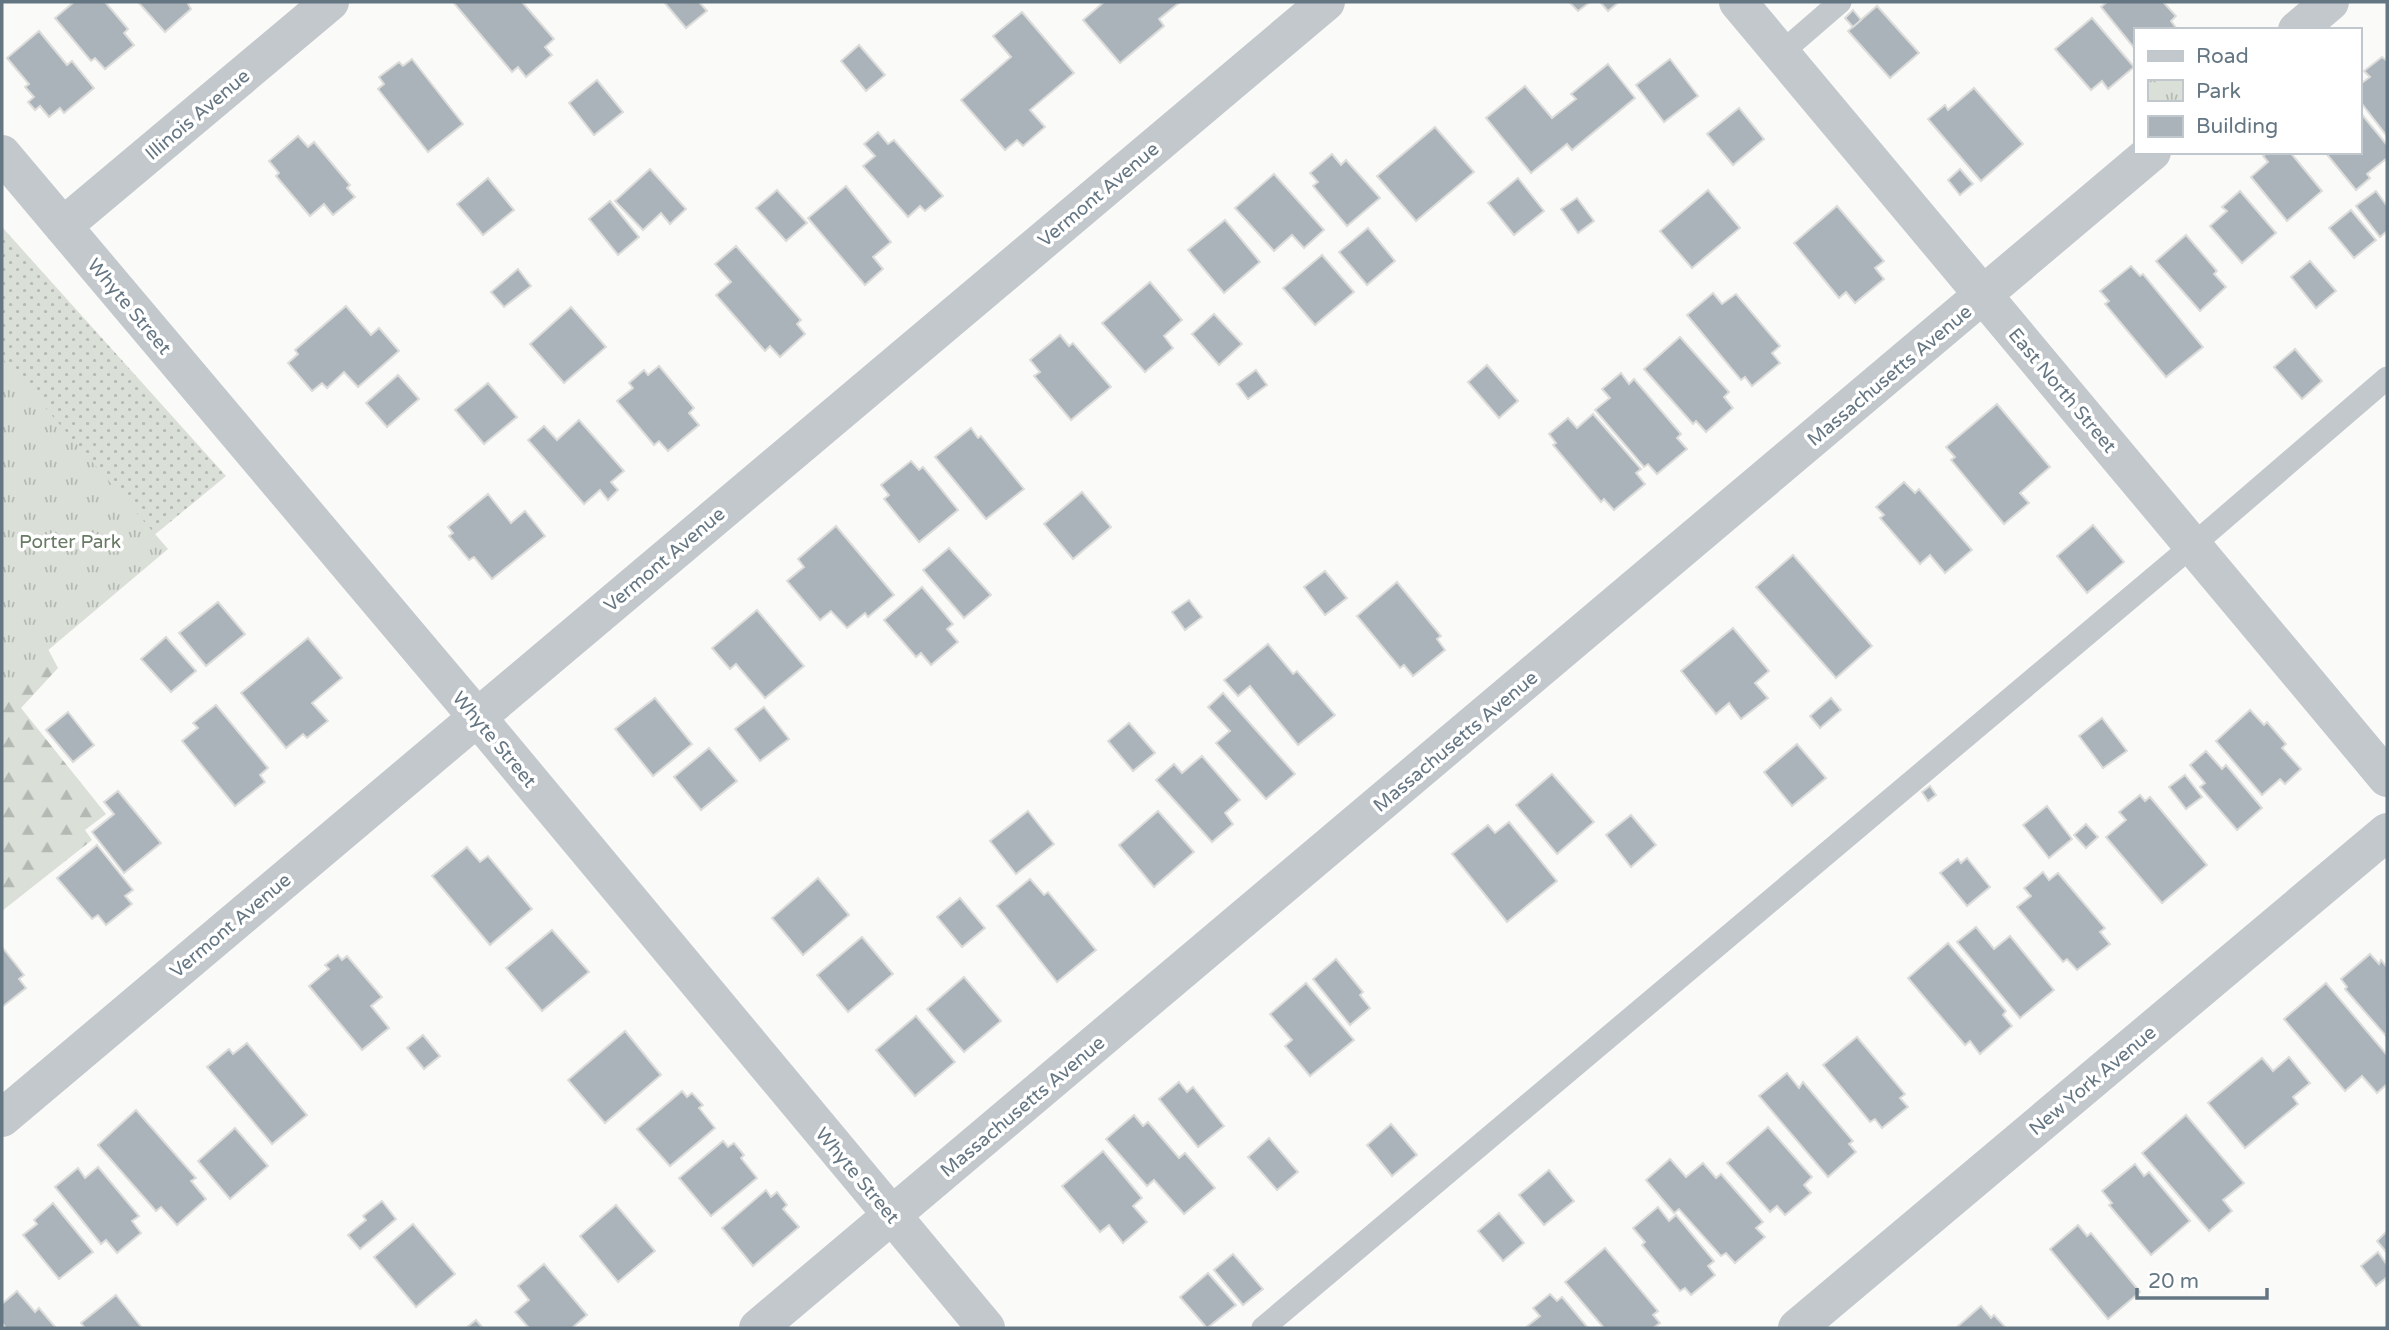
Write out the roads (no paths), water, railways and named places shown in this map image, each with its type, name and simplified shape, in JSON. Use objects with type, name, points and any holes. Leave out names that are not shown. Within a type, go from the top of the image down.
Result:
[{"type":"street","name":"Illinois Avenue","points":[[63,226],[330,2]]},
{"type":"street","name":"Vermont Avenue","points":[[2,1118],[1326,2]]},
{"type":"street","name":"East North Street","points":[[1738,2],[2387,778]]},
{"type":"street","points":[[2299,28],[2330,2]]},
{"type":"street","name":"Whyte Street","points":[[2,153],[986,1328]]},
{"type":"street","name":"Massachusetts Avenue","points":[[758,1328],[2150,154]]},
{"type":"street","name":"New York Avenue","points":[[1797,1328],[2387,832]]},
{"type":"lane","points":[[1781,53],[1840,2]]},
{"type":"lane","points":[[1264,1328],[2193,545],[2387,378]]},
{"type":"park label","name":"Porter Park","points":[[70,541]]}]
